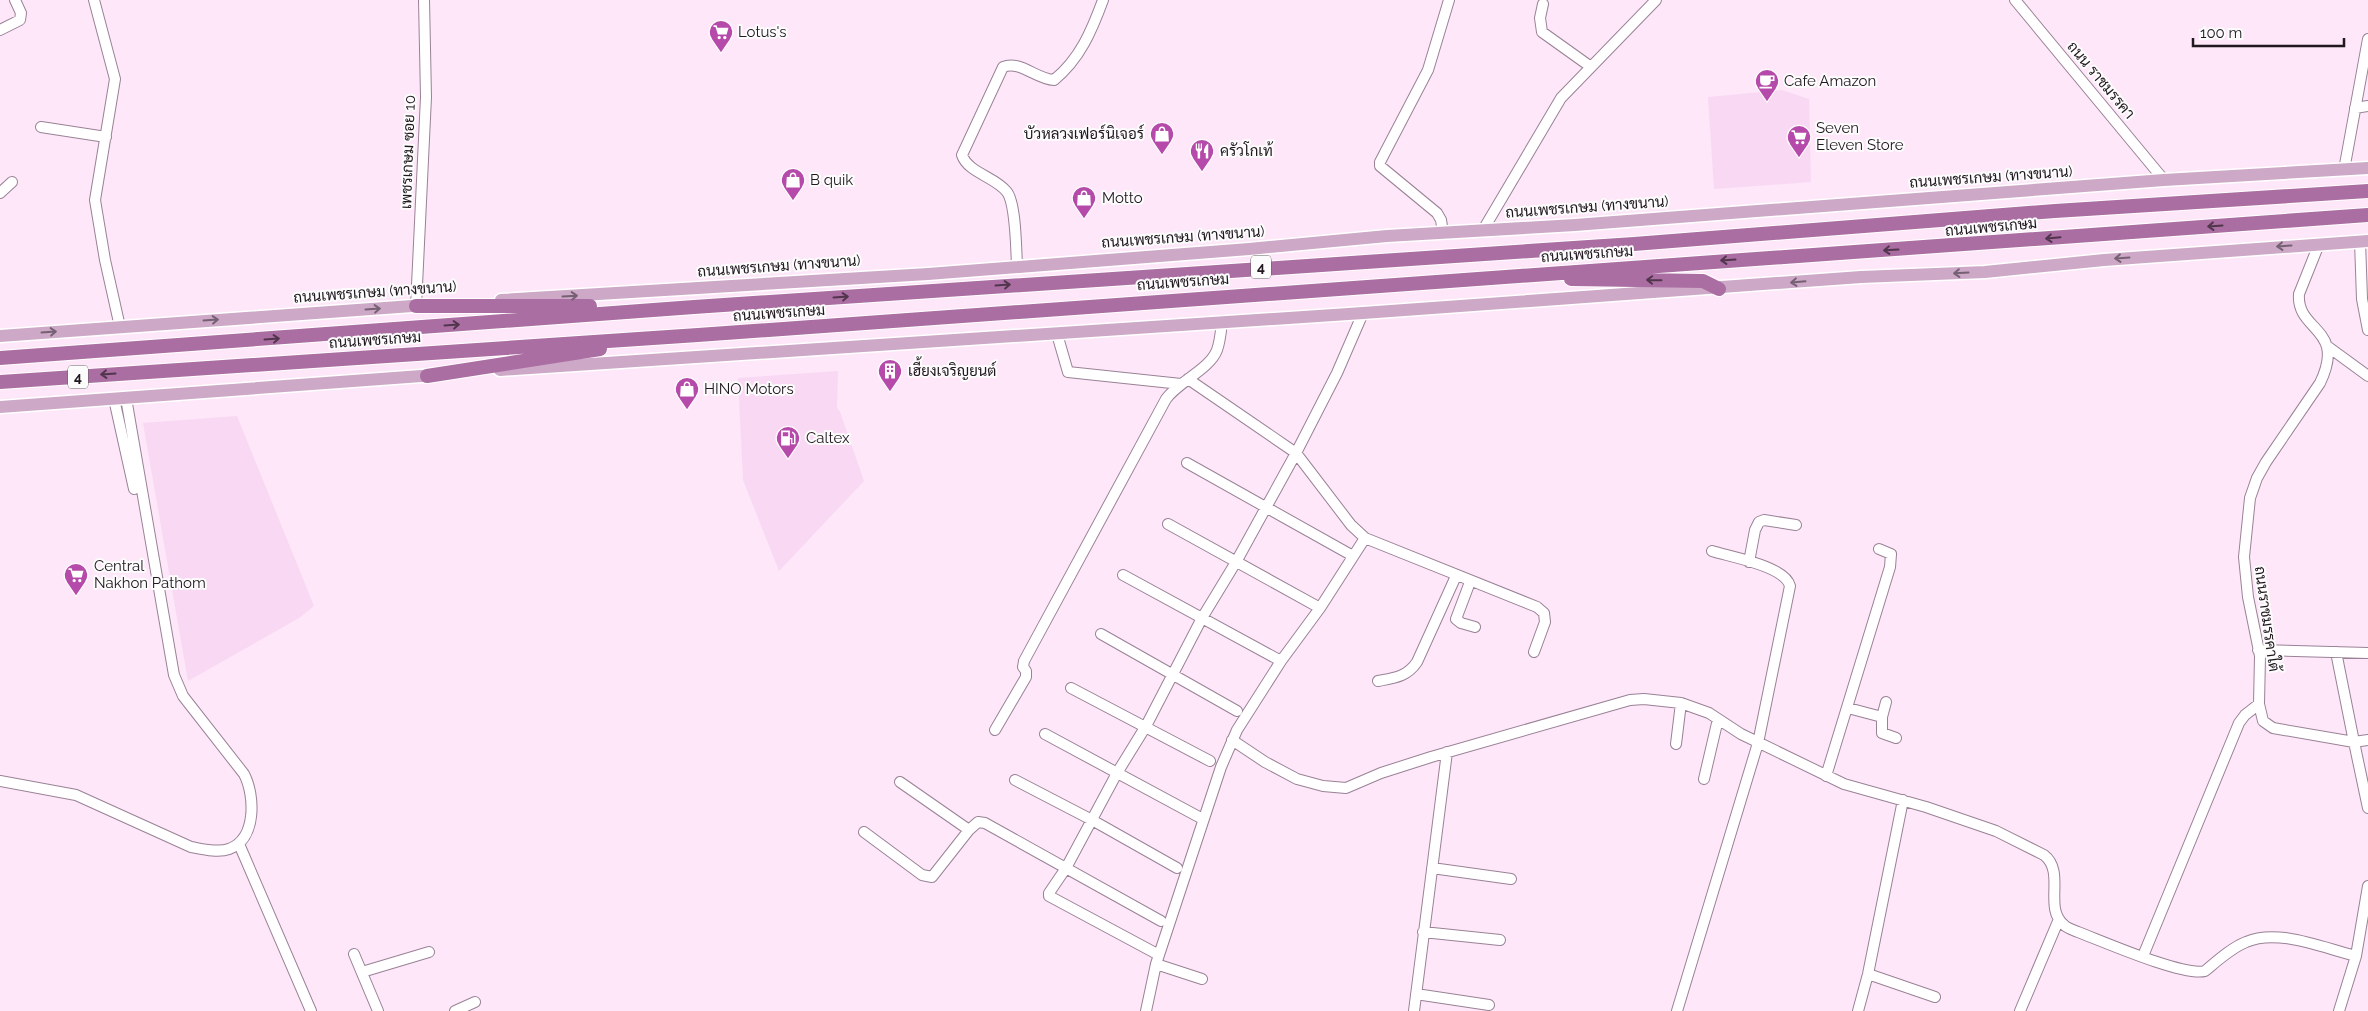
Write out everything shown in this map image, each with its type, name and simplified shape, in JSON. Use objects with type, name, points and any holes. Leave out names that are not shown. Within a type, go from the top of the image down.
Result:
[{"type":"highway","name":"ถนนเพชรเกษม","points":[[0,358],[694,307],[1634,244],[2055,211],[2368,191]]},
{"type":"highway","name":"ถนนเพชรเกษม","points":[[0,382],[698,335],[1547,273],[1907,250],[2368,215]]},
{"type":"highway","points":[[1547,273],[1556,279],[1703,281],[1719,289]]},
{"type":"highway","points":[[416,306],[694,307]]},
{"type":"highway","points":[[427,376],[698,335]]},
{"type":"main road","name":"ถนนเพชรเกษม (ทางขนาน)","points":[[0,336],[416,306],[928,274],[1017,265],[1483,230],[2164,180],[2368,168]]},
{"type":"main road","name":"4","points":[[0,407],[649,359],[1057,334],[1719,289],[1861,277],[1985,272],[2104,260],[2364,241]]},
{"type":"street","points":[[0,30],[20,20],[21,13],[15,0]]},
{"type":"street","points":[[94,0],[115,79],[95,200],[120,327]]},
{"type":"street","name":"เพชรเกษม ซอย 10","points":[[416,306],[426,97],[424,0]]},
{"type":"street","points":[[1017,265],[1010,197],[999,184],[966,162],[962,155],[1003,67],[1014,65],[1046,80],[1054,80],[1070,64],[1090,35],[1103,0]]},
{"type":"street","points":[[1443,233],[1441,220],[1437,213],[1380,166],[1380,162],[1428,70],[1450,0]]},
{"type":"street","points":[[1483,230],[1561,98],[1656,0]]},
{"type":"street","name":"ถนน ราชมรรคา","points":[[2016,0],[2164,180]]},
{"type":"street","points":[[1543,4],[1540,18],[1542,32],[1592,66]]},
{"type":"street","points":[[2344,170],[2368,39]]},
{"type":"street","points":[[2355,108],[2368,106]]},
{"type":"street","points":[[41,127],[106,137]]},
{"type":"street","points":[[0,193],[12,182]]},
{"type":"street","points":[[2364,241],[2362,299],[2365,324],[2368,330]]},
{"type":"street","points":[[2318,244],[2299,294],[2301,310],[2322,336],[2327,346],[2368,376]]},
{"type":"street","points":[[1202,979],[1158,960],[1050,896],[1050,890],[1066,868],[1117,772],[1146,726],[1202,618],[1236,562],[1265,506],[1296,453],[1337,373],[1363,313]]},
{"type":"street","points":[[995,730],[1026,677],[1026,671],[1023,667],[1024,660],[1166,399],[1184,381],[1213,358],[1218,350],[1222,322]]},
{"type":"street","points":[[1057,334],[1068,372],[1184,381],[1296,453],[1350,525],[1365,538],[1470,582],[1537,607],[1544,613],[1545,622],[1534,652]]},
{"type":"street","name":"ถนนราชมรรคาใต้","points":[[2327,346],[2326,370],[2320,383],[2257,478],[2250,498],[2244,558],[2248,597],[2258,650],[2261,676],[2259,704],[2263,721],[2268,727],[2298,734],[2354,742]]},
{"type":"street","points":[[0,782],[76,795],[191,847],[223,851],[239,844],[246,836],[252,801],[250,786],[244,774],[183,696],[174,675],[120,398]]},
{"type":"street","points":[[1187,463],[1353,556]]},
{"type":"street","points":[[1749,562],[1754,530],[1759,522],[1764,520],[1796,525]]},
{"type":"street","points":[[1168,524],[1320,608]]},
{"type":"street","points":[[1146,1011],[1158,960],[1221,767],[1232,740],[1281,661],[1320,608],[1365,538]]},
{"type":"street","points":[[1826,776],[1892,561],[1891,554],[1879,549]]},
{"type":"street","points":[[1677,1011],[1758,743],[1790,586],[1782,574],[1712,551]]},
{"type":"street","points":[[1123,575],[1281,661]]},
{"type":"street","points":[[1378,681],[1402,676],[1411,671],[1417,662],[1456,576]]},
{"type":"street","points":[[1470,582],[1456,619],[1460,624],[1475,627]]},
{"type":"street","points":[[1101,634],[1237,712]]},
{"type":"street","points":[[2258,650],[2368,653]]},
{"type":"street","points":[[2336,652],[2368,808]]},
{"type":"street","points":[[1071,688],[1210,761]]},
{"type":"street","points":[[1232,740],[1265,762],[1297,779],[1323,786],[1346,788],[1382,773],[1447,752],[1630,700],[1644,699],[1681,703],[1709,713],[1758,743],[1844,784],[1903,800],[1996,831],[2050,860],[2053,868],[2055,908],[2059,919],[2064,925],[2078,932],[2143,956],[2199,972],[2205,971],[2245,942],[2260,937],[2286,938],[2356,956]]},
{"type":"street","points":[[1886,702],[1882,717],[1882,733],[1896,738]]},
{"type":"street","points":[[1676,744],[1681,703]]},
{"type":"street","points":[[2143,956],[2239,723],[2245,715],[2259,704]]},
{"type":"street","points":[[1848,708],[1882,717]]},
{"type":"street","points":[[1704,779],[1718,719]]},
{"type":"street","points":[[1045,734],[1199,817]]},
{"type":"street","points":[[2354,742],[2368,740]]},
{"type":"street","points":[[1414,1011],[1447,752]]},
{"type":"street","points":[[1015,780],[1092,820],[1177,868]]},
{"type":"street","points":[[900,782],[968,830]]},
{"type":"street","points":[[1858,1011],[1868,974],[1903,800]]},
{"type":"street","points":[[864,832],[922,875],[932,877],[968,830],[978,822],[985,822],[1161,921]]},
{"type":"street","points":[[239,844],[311,1011]]},
{"type":"street","points":[[1432,868],[1511,879]]},
{"type":"street","points":[[2339,1011],[2356,956],[2366,910],[2368,886]]},
{"type":"street","points":[[2020,1011],[2059,919]]},
{"type":"street","points":[[1423,932],[1500,940]]},
{"type":"street","points":[[362,972],[429,952]]},
{"type":"street","points":[[354,954],[378,1011]]},
{"type":"street","points":[[1868,974],[1935,997]]},
{"type":"street","points":[[1416,994],[1488,1005]]},
{"type":"street","points":[[455,1011],[475,1002]]},
{"type":"shaded area","points":[[1782,90],[1809,99],[1811,182],[1714,189],[1708,97]]},
{"type":"shaded area","points":[[838,371],[837,408],[864,481],[779,571],[743,480],[738,378]]},
{"type":"shaded area","points":[[237,416],[314,606],[299,618],[188,681],[143,423]]},
{"type":"place","name":"Lotus's","points":[[721,53]]},
{"type":"place","name":"Cafe Amazon","points":[[1767,102]]},
{"type":"place","name":"บัวหลวงเฟอร์นิเจอร์","points":[[1162,155]]},
{"type":"place","name":"Seven Eleven Store","points":[[1799,158]]},
{"type":"place","name":"ครัวโกเท้","points":[[1202,172]]},
{"type":"place","name":"B quik","points":[[793,201]]},
{"type":"place","name":"Motto","points":[[1084,219]]},
{"type":"place","name":"เฮี้ยงเจริญยนต์","points":[[890,392]]},
{"type":"place","name":"HINO Motors","points":[[687,410]]},
{"type":"place","name":"Caltex","points":[[788,459]]},
{"type":"place","name":"Central Nakhon Pathom","points":[[76,596]]}]
